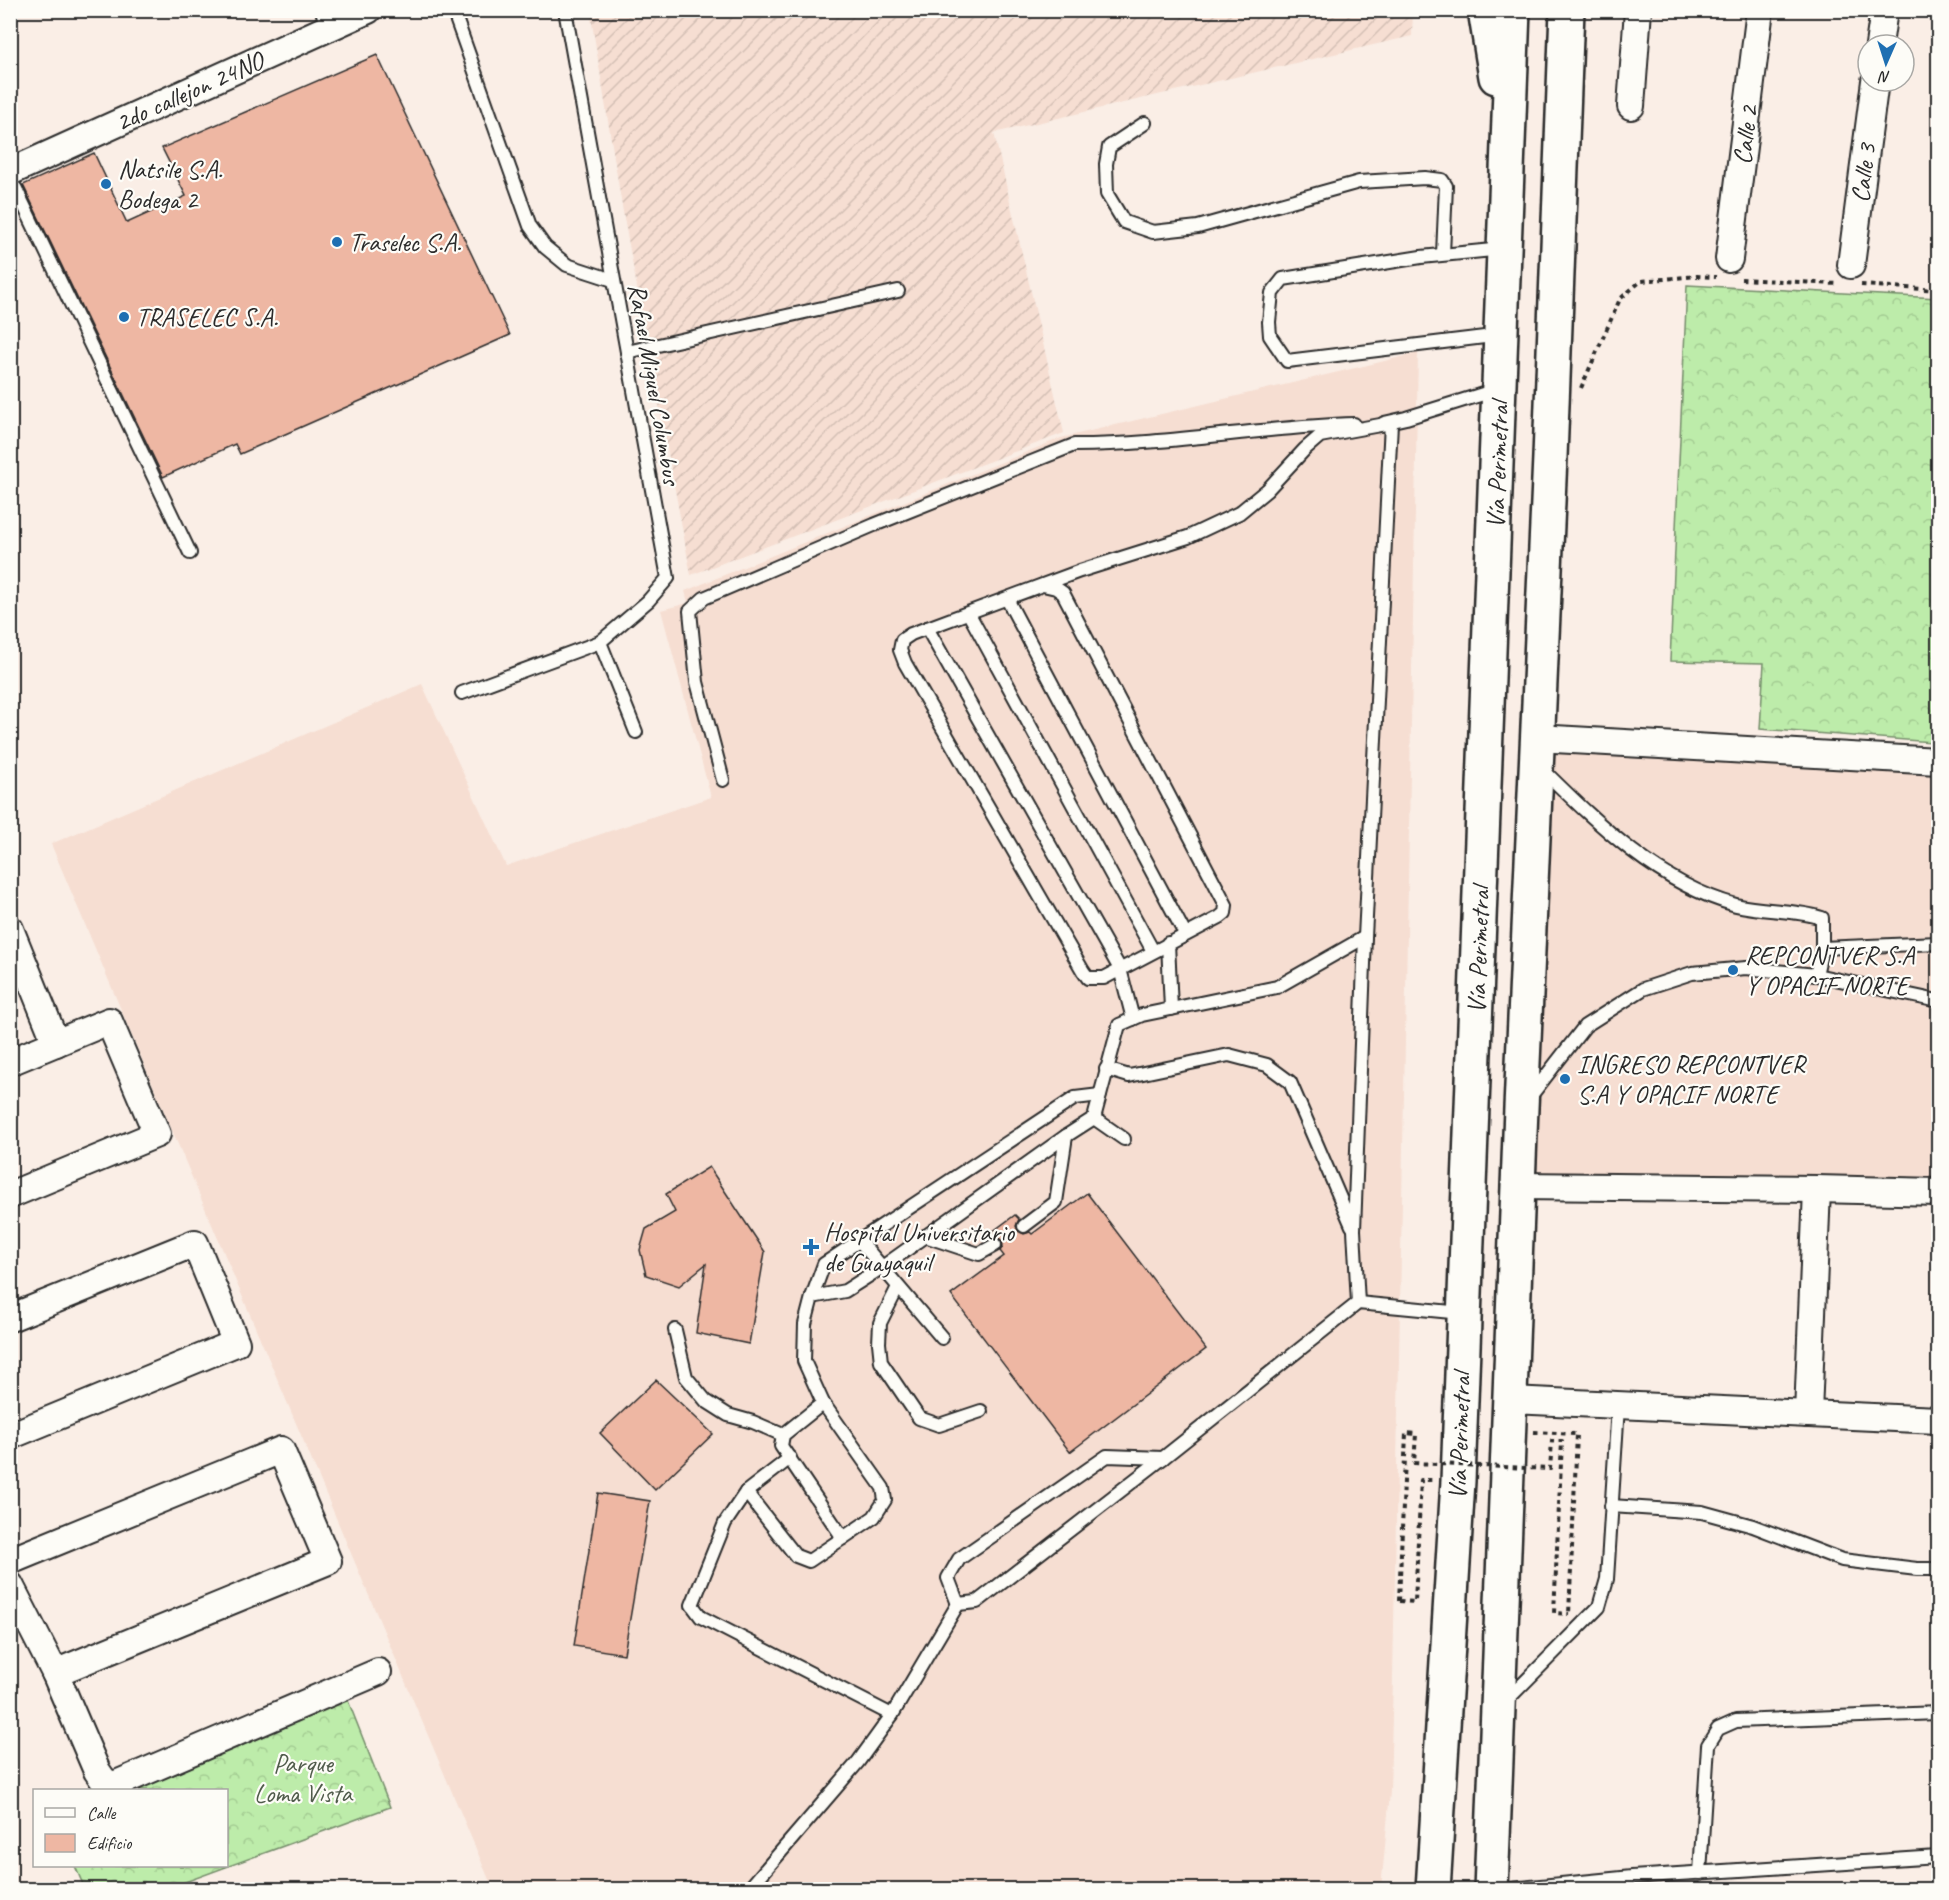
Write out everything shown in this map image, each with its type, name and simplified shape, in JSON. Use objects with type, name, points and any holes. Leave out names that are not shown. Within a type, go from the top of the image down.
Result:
[{"type":"highway","points":[[1485,10],[1507,138]]},
{"type":"highway","name":"Vía Perimetral","points":[[1433,1890],[1458,1481],[1513,10]]},
{"type":"highway","name":"Vía Perimetral","points":[[1491,1890],[1567,10]]},
{"type":"street","name":"2do callejon 24NO","points":[[10,172],[324,20],[368,10]]},
{"type":"street","points":[[1631,106],[1638,10]]},
{"type":"street","name":"Calle 2","points":[[1727,272],[1760,10]]},
{"type":"street","points":[[1881,33],[1884,10]]},
{"type":"street","name":"Calle 3","points":[[1852,278],[1874,93]]},
{"type":"street","points":[[1536,751],[1938,761]]},
{"type":"street","points":[[10,929],[56,1043]]},
{"type":"street","points":[[10,1062],[109,1021],[157,1134],[10,1195]]},
{"type":"street","points":[[1518,1186],[1938,1192]]},
{"type":"street","points":[[1808,1414],[1817,1189]]},
{"type":"street","points":[[10,1318],[195,1243],[236,1343],[10,1436]]},
{"type":"street","points":[[1509,1416],[1618,1406],[1938,1420]]},
{"type":"street","points":[[10,1561],[281,1450],[328,1561],[55,1673]]},
{"type":"street","points":[[10,1585],[55,1673],[97,1772],[104,1781],[114,1785],[378,1672]]},
{"type":"lane","points":[[453,10],[530,226],[545,247],[567,265],[613,280]]},
{"type":"lane","name":"Rafael Miguel Columbus","points":[[565,10],[668,578],[648,601],[600,642]]},
{"type":"lane","points":[[1145,123],[1108,147],[1107,194],[1124,222],[1153,232],[1198,227],[1359,182],[1425,178],[1442,180],[1446,186],[1443,254]]},
{"type":"lane","points":[[10,182],[16,189],[190,553]]},
{"type":"lane","points":[[1502,335],[1287,361],[1270,336],[1269,322],[1272,294],[1283,279],[1299,274],[1443,254],[1504,249]]},
{"type":"lane","points":[[627,352],[898,291]]},
{"type":"lane","points":[[1043,585],[1056,588],[1063,594],[1226,905],[1225,913],[1104,978],[1088,978],[1083,971],[905,663],[900,650],[902,640],[910,634],[1080,571],[1188,537],[1239,513],[1267,490],[1320,436],[1391,423],[1500,388]]},
{"type":"lane","points":[[723,780],[697,682],[690,611],[704,598],[874,525],[1074,445],[1204,438],[1313,425],[1391,423]]},
{"type":"lane","points":[[1358,1303],[1354,1230],[1365,937],[1391,423]]},
{"type":"lane","points":[[1007,599],[1185,934]]},
{"type":"lane","points":[[969,614],[1153,951]]},
{"type":"lane","points":[[927,628],[1120,969],[1133,1019]]},
{"type":"lane","points":[[462,693],[600,642],[636,732]]},
{"type":"lane","points":[[1536,751],[1598,822],[1649,863],[1694,890],[1736,905],[1822,918],[1822,948],[1816,975]]},
{"type":"lane","points":[[812,1297],[845,1291],[1094,1118],[1119,1025],[1142,1015],[1277,987],[1365,937]]},
{"type":"lane","points":[[1168,943],[1171,1009]]},
{"type":"lane","points":[[1822,948],[1938,943]]},
{"type":"lane","points":[[1521,1108],[1585,1026],[1643,989],[1692,973],[1746,968],[1816,975],[1938,1001]]},
{"type":"lane","points":[[1106,1069],[1129,1076],[1229,1055],[1267,1065],[1290,1082],[1354,1230]]},
{"type":"lane","points":[[747,1492],[796,1556],[809,1561],[874,1517],[885,1500],[884,1488],[823,1403],[804,1361],[805,1324],[824,1264],[1075,1098],[1100,1095]]},
{"type":"lane","points":[[1094,1118],[1124,1139]]},
{"type":"lane","points":[[1024,1226],[1056,1202],[1066,1136]]},
{"type":"lane","points":[[925,1236],[979,1254],[995,1245]]},
{"type":"lane","points":[[859,1240],[942,1338]]},
{"type":"lane","points":[[898,1287],[880,1323],[881,1362],[919,1418],[939,1425],[981,1411]]},
{"type":"lane","points":[[958,1604],[977,1602],[1358,1303],[1464,1314]]},
{"type":"lane","points":[[675,1330],[686,1377],[706,1401],[728,1415],[783,1434]]},
{"type":"lane","points":[[823,1403],[783,1434],[782,1446],[843,1538]]},
{"type":"lane","points":[[1498,1709],[1599,1607],[1607,1580],[1618,1406]]},
{"type":"lane","points":[[958,1604],[948,1578],[959,1559],[1107,1456],[1163,1458]]},
{"type":"lane","points":[[790,1458],[747,1492],[725,1523],[692,1605],[701,1617],[892,1714]]},
{"type":"lane","points":[[1611,1506],[1702,1512],[1753,1526],[1842,1560],[1917,1569],[1938,1569]]},
{"type":"lane","points":[[748,1890],[858,1762],[892,1714],[958,1604]]},
{"type":"lane","points":[[1700,1873],[1708,1745],[1718,1729],[1736,1721],[1938,1713]]},
{"type":"lane","points":[[1500,1890],[1700,1873],[1938,1857]]},
{"type":"path","points":[[1578,394],[1620,299],[1641,282],[1727,272],[1852,278],[1938,290]]},
{"type":"path","points":[[1458,1481],[1421,1480],[1415,1602],[1399,1601],[1406,1433],[1416,1434],[1414,1463],[1551,1469],[1552,1441],[1562,1441],[1554,1613],[1569,1614],[1577,1434],[1509,1416]]},
{"type":"shaded area","points":[[590,11],[1413,11],[1412,36],[994,133],[1064,433],[691,575],[624,218]]},
{"type":"shaded area","name":"Hospital Universitario de Guayaquil","points":[[1418,353],[1393,1678],[1390,1792],[1381,1889],[493,1889],[51,844],[422,684],[506,866],[711,797],[661,610],[688,603],[685,591],[1061,438]]},
{"type":"shaded area","name":"REPCONTVER S.A Y OPACIF NORTE","points":[[1538,738],[1938,760],[1938,1188],[1519,1180]]},
{"type":"green space","points":[[1687,285],[1938,298],[1938,665],[1932,742],[1760,729],[1764,663],[1670,661]]},
{"type":"green space","name":"Parque Loma Vista","points":[[347,1698],[390,1807],[228,1866],[228,1789],[115,1789]]},
{"type":"green space","name":"Parque Loma Vista","points":[[75,1867],[226,1867],[166,1889],[85,1889]]},
{"type":"building","name":"Traselec S.A.","points":[[377,55],[510,335],[240,454],[235,444],[163,477],[23,185],[94,153],[127,223],[186,196],[162,148]]},
{"type":"building","points":[[709,1167],[765,1252],[749,1344],[696,1333],[706,1264],[679,1286],[646,1275],[640,1250],[646,1229],[675,1212],[666,1194]]},
{"type":"building","points":[[1087,1193],[1206,1349],[1070,1452],[951,1295],[1004,1256],[1000,1251],[1003,1246],[1002,1240],[996,1237],[990,1238],[988,1235],[1015,1215],[1019,1219],[1016,1226],[1018,1231],[1032,1234]]},
{"type":"building","points":[[656,1380],[713,1434],[655,1490],[600,1433]]},
{"type":"building","points":[[598,1493],[650,1501],[624,1654],[574,1646]]},
{"type":"place","name":"Natsile S.A. Bodega 2","points":[[106,184]]},
{"type":"place","name":"Traselec S.A.","points":[[337,242]]},
{"type":"place","name":"TRASELEC S.A.","points":[[124,317]]},
{"type":"place","name":"REPCONTVER S.A Y OPACIF NORTE","points":[[1733,970]]},
{"type":"place","name":"INGRESO REPCONTVER S.A Y OPACIF NORTE","points":[[1565,1079]]},
{"type":"place","name":"Hospital Universitario de Guayaquil","points":[[811,1247]]}]
